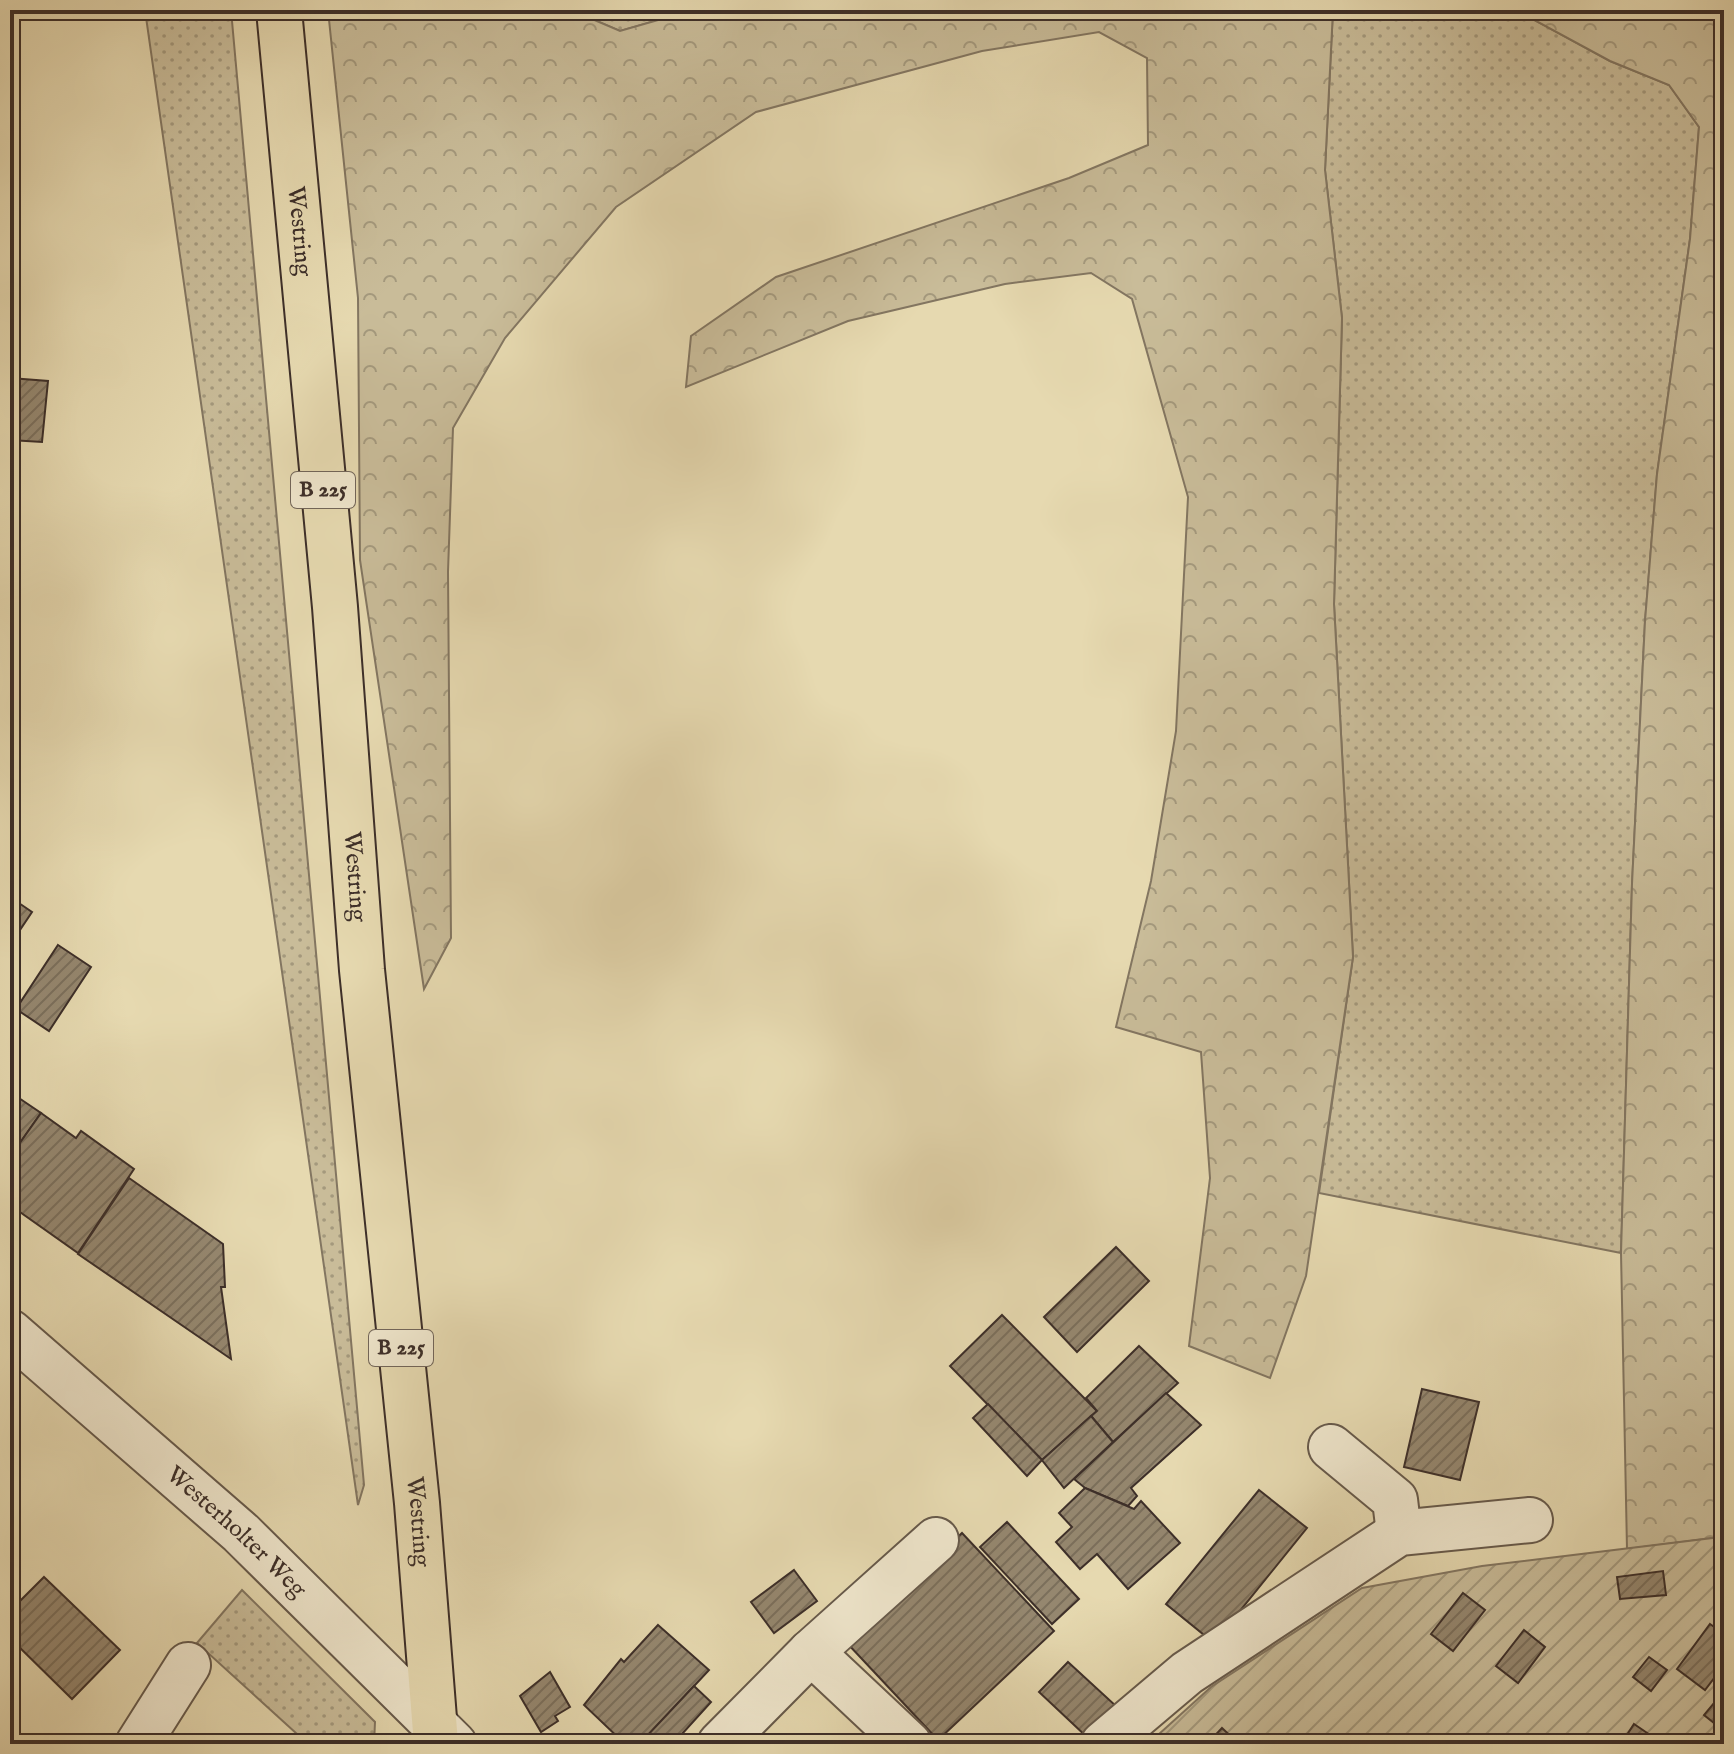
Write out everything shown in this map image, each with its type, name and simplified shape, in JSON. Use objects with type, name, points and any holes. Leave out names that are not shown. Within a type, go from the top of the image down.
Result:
[{"type":"main road","name":"Westring","points":[[279,10],[335,607],[362,970],[442,1738]]},
{"type":"street","name":"Westerholter Weg","points":[[10,1332],[241,1533],[442,1738]]},
{"type":"street","points":[[1331,1447],[1395,1500],[1399,1533]]},
{"type":"street","points":[[1103,1744],[1187,1673],[1399,1533],[1530,1520]]},
{"type":"street","points":[[720,1744],[811,1652],[936,1540]]},
{"type":"street","points":[[811,1652],[909,1744]]},
{"type":"street","points":[[138,1744],[188,1665]]},
{"type":"green space","points":[[145,10],[231,10],[364,1485],[358,1505]]},
{"type":"green space","points":[[328,10],[571,10],[620,31],[693,10],[1333,10],[1325,170],[1342,318],[1334,604],[1353,957],[1306,1276],[1270,1378],[1189,1346],[1210,1178],[1201,1052],[1116,1027],[1151,881],[1176,731],[1188,497],[1132,299],[1091,273],[1005,284],[848,321],[686,387],[691,336],[776,277],[1069,178],[1148,145],[1147,58],[1099,32],[982,51],[756,112],[616,207],[505,338],[453,428],[448,572],[451,938],[424,989],[360,560],[358,298]]},
{"type":"green space","points":[[571,10],[693,10],[620,31]]},
{"type":"green space","points":[[1333,10],[1516,10],[1610,61],[1669,85],[1699,127],[1690,239],[1657,474],[1645,621],[1632,884],[1621,1253],[1319,1193],[1353,957],[1334,604],[1342,318],[1325,170]]},
{"type":"green space","points":[[1516,10],[1724,10],[1724,1527],[1721,1537],[1627,1549],[1621,1253],[1632,884],[1645,621],[1657,474],[1690,239],[1699,127],[1669,85],[1610,61]]},
{"type":"green space","points":[[1721,1537],[1724,1744],[1148,1744],[1211,1687],[1362,1588],[1482,1566]]},
{"type":"green space","points":[[242,1590],[375,1722],[374,1744],[308,1744],[197,1643]]},
{"type":"building","points":[[10,378],[48,381],[42,442],[10,440]]},
{"type":"building","points":[[10,897],[32,912],[10,945]]},
{"type":"building","points":[[58,945],[91,967],[49,1031],[16,1009]]},
{"type":"building","points":[[10,1092],[41,1113],[10,1157]]},
{"type":"building","points":[[41,1113],[76,1138],[81,1131],[134,1169],[78,1253],[10,1205],[10,1157]]},
{"type":"building","points":[[129,1178],[223,1244],[225,1287],[221,1287],[231,1359],[78,1254]]},
{"type":"building","points":[[1116,1247],[1149,1281],[1077,1352],[1044,1317]]},
{"type":"building","points":[[1002,1315],[1097,1411],[1042,1460],[950,1366]]},
{"type":"building","points":[[1139,1346],[1178,1383],[1113,1442],[1091,1416],[1097,1411],[1086,1398]]},
{"type":"building","points":[[1422,1389],[1479,1402],[1460,1480],[1404,1467]]},
{"type":"building","points":[[1166,1393],[1201,1425],[1131,1488],[1137,1496],[1128,1506],[1085,1488],[1074,1479]]},
{"type":"building","points":[[988,1404],[1042,1460],[1027,1476],[973,1418]]},
{"type":"building","points":[[1091,1416],[1113,1442],[1064,1488],[1042,1460]]},
{"type":"building","points":[[1085,1488],[1134,1509],[1141,1501],[1180,1543],[1128,1589],[1097,1554],[1080,1569],[1056,1542],[1072,1527],[1059,1513]]},
{"type":"building","points":[[1259,1490],[1307,1528],[1214,1643],[1166,1604]]},
{"type":"building","points":[[1007,1522],[1079,1599],[1052,1624],[980,1547]]},
{"type":"building","points":[[962,1533],[1054,1631],[938,1740],[846,1642]]},
{"type":"building","points":[[794,1570],[817,1601],[774,1633],[751,1602]]},
{"type":"building","points":[[1663,1571],[1666,1595],[1620,1599],[1617,1577]]},
{"type":"building","points":[[44,1577],[120,1650],[72,1699],[10,1638],[10,1611]]},
{"type":"building","points":[[1463,1593],[1485,1610],[1453,1651],[1431,1634]]},
{"type":"building","points":[[1710,1624],[1724,1634],[1724,1665],[1705,1690],[1677,1669]]},
{"type":"building","points":[[658,1625],[709,1670],[640,1744],[625,1744],[584,1705],[621,1659],[624,1662]]},
{"type":"building","points":[[1524,1630],[1545,1647],[1518,1683],[1496,1666]]},
{"type":"building","points":[[1649,1657],[1667,1670],[1651,1691],[1633,1677]]},
{"type":"building","points":[[1068,1662],[1117,1707],[1088,1738],[1039,1692]]},
{"type":"building","points":[[550,1672],[570,1707],[555,1716],[558,1721],[541,1732],[520,1696]]},
{"type":"building","points":[[694,1686],[711,1702],[673,1744],[650,1744],[644,1739]]},
{"type":"building","points":[[1724,1691],[1724,1731],[1704,1715]]},
{"type":"building","points":[[1634,1724],[1653,1737],[1648,1744],[1621,1744]]},
{"type":"building","points":[[1222,1728],[1239,1744],[1207,1744]]}]
